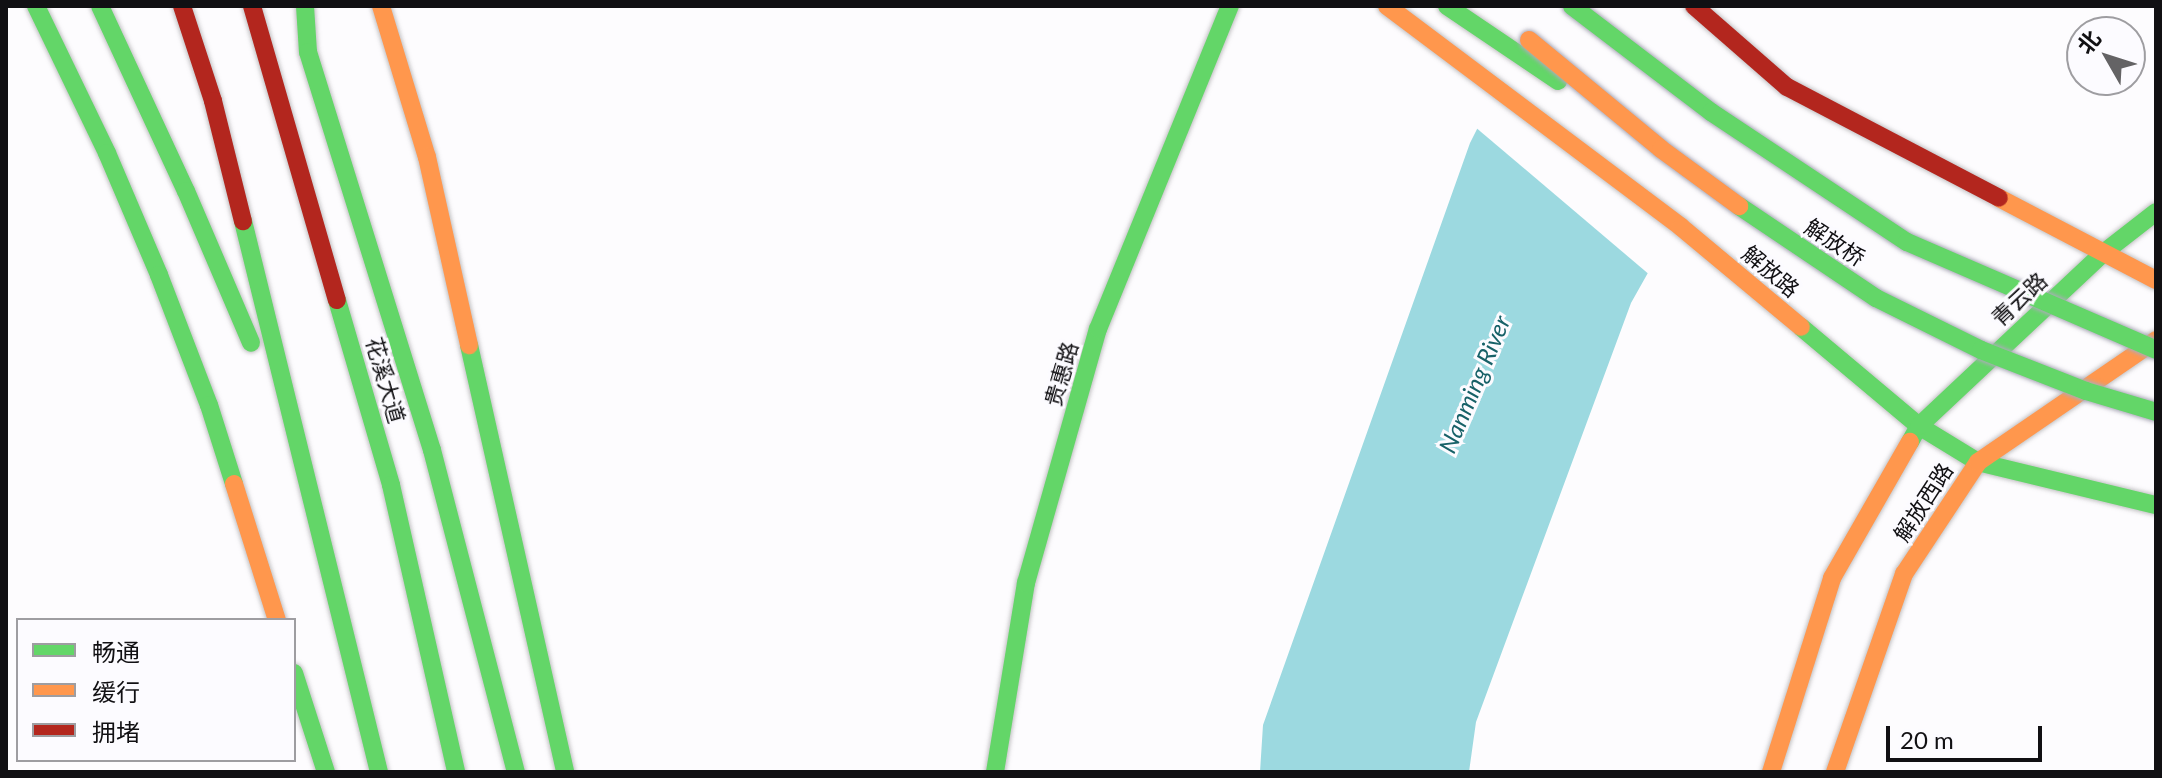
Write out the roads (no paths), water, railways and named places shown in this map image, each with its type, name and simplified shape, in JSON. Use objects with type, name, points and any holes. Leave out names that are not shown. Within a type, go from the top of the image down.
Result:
[{"type":"main road","points":[[36,6],[107,153],[159,275],[209,405],[276,618]]},
{"type":"main road","points":[[100,6],[180,178],[300,460]]},
{"type":"main road","points":[[182,6],[213,101],[379,772]]},
{"type":"main road","name":"花溪大道","points":[[252,6],[391,485],[456,772]]},
{"type":"main road","points":[[305,6],[308,52],[432,450],[516,772]]},
{"type":"main road","points":[[381,6],[427,157],[565,772]]},
{"type":"main road","name":"贵惠路","points":[[995,772],[1026,583],[1098,329],[1230,6]]},
{"type":"main road","name":"解放路","points":[[1387,6],[1681,227],[1919,426],[1978,462],[2156,505]]},
{"type":"main road","points":[[1447,6],[1661,149]]},
{"type":"main road","name":"解放桥","points":[[1572,6],[1711,112],[1907,242],[2156,350]]},
{"type":"main road","points":[[1694,6],[1787,87],[2156,280]]},
{"type":"main road","name":"解放桥","points":[[1524,36],[1661,149],[1769,227],[1876,298],[1981,350],[2086,391],[2156,412]]},
{"type":"main road","name":"青云路","points":[[1919,426],[2102,254],[2156,212]]},
{"type":"main road","name":"解放西路","points":[[1835,772],[1904,574],[1978,462],[2156,340]]},
{"type":"main road","name":"解放西路","points":[[1771,772],[1832,578],[1919,426]]},
{"type":"main road","points":[[296,679],[326,772]]},
{"type":"water","name":"Nanming River","points":[[1539,6],[1798,6],[1631,303],[1476,722],[1469,772],[1260,772],[1263,725],[1470,143]]}]
